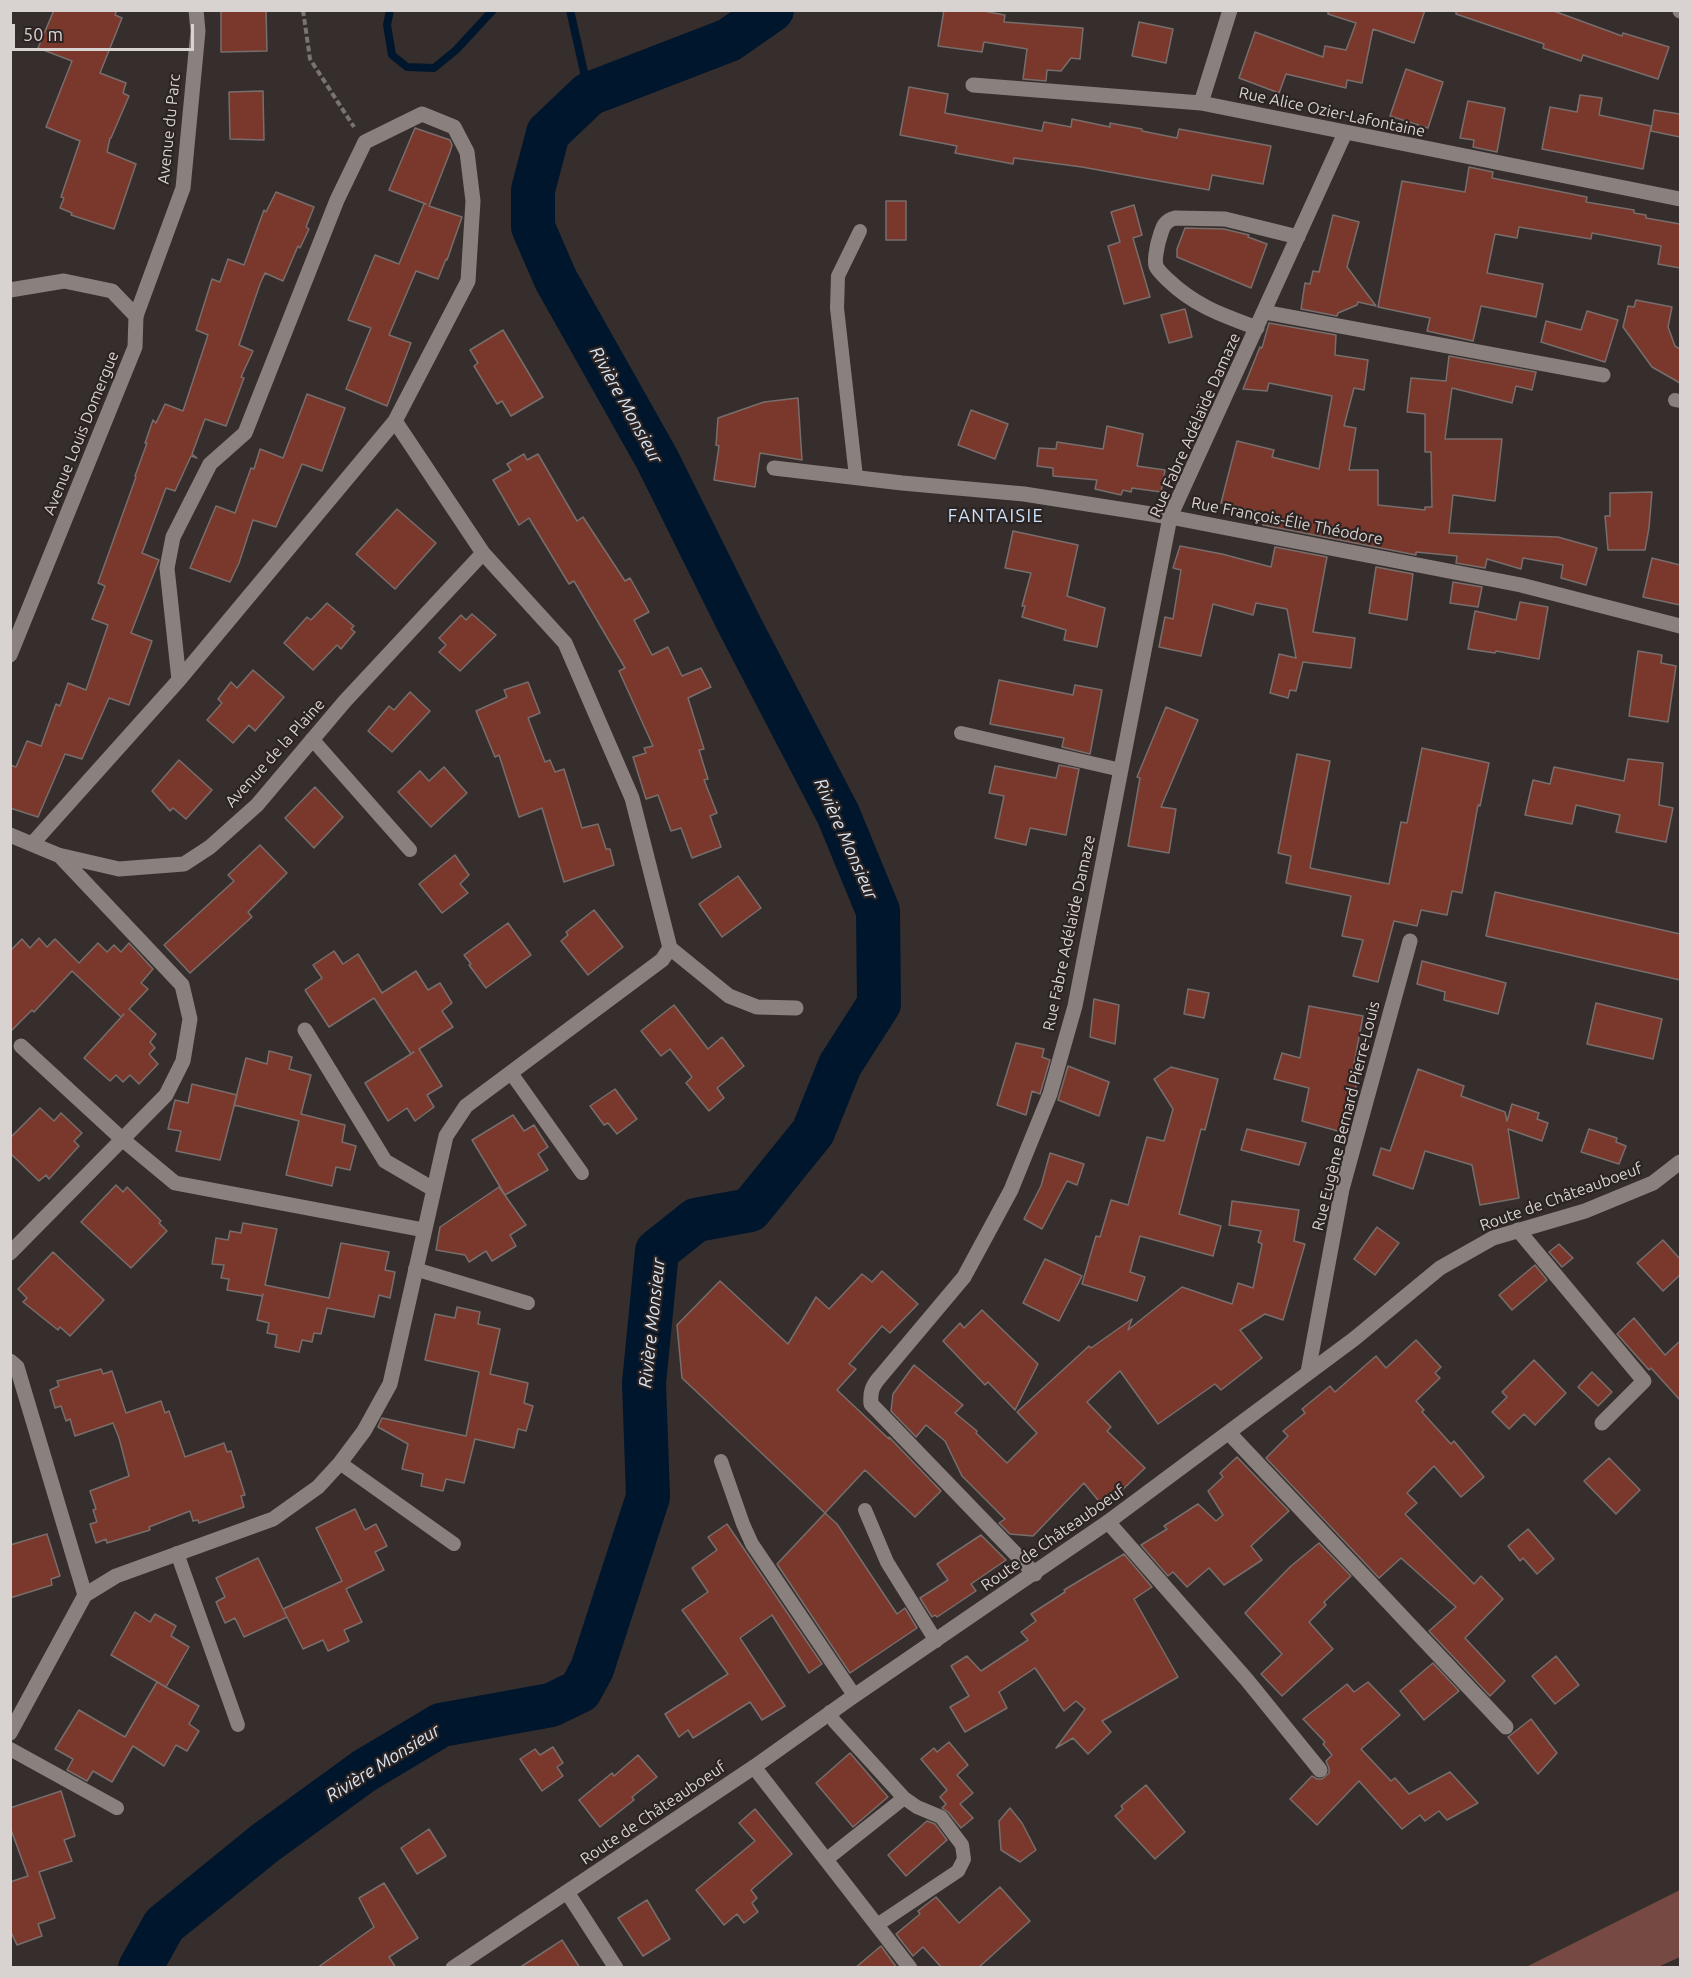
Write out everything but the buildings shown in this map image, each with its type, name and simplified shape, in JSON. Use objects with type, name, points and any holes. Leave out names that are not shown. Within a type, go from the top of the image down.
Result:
[{"type":"street","name":"Avenue du Parc","points":[[136,316],[183,188],[198,31],[196,10]]},
{"type":"street","points":[[1202,103],[1230,10]]},
{"type":"street","name":"Rue Alice Ozier-Lafontaine","points":[[973,85],[1202,103],[1345,134],[1680,199]]},
{"type":"street","points":[[32,844],[179,680],[394,421],[468,281],[473,201],[467,152],[454,127],[422,114],[365,142],[337,200],[245,433],[210,464],[173,537],[167,568],[179,680]]},
{"type":"street","name":"Rue Fabre Adélaïde Damaze","points":[[1035,1574],[871,1404],[870,1395],[880,1377],[964,1277],[1011,1190],[1050,1094],[1076,1006],[1170,517],[1345,134]]},
{"type":"street","points":[[1257,328],[1211,312],[1184,296],[1160,272],[1155,264],[1163,225],[1167,220],[1175,218],[1225,219],[1298,237]]},
{"type":"street","points":[[10,290],[64,281],[112,291],[136,316]]},
{"type":"street","points":[[1264,312],[1603,375]]},
{"type":"street","name":"Avenue Louis Domergue","points":[[10,655],[135,347],[136,316]]},
{"type":"street","points":[[394,421],[483,554],[565,643],[632,798],[670,948],[729,996],[757,1007],[796,1008]]},
{"type":"street","name":"Rue François-Élie Théodore","points":[[774,468],[1024,494],[1170,517],[1521,585],[1680,626]]},
{"type":"street","name":"Avenue de la Plaine","points":[[10,835],[58,855],[119,869],[184,864],[210,847],[257,805],[345,701],[483,554]]},
{"type":"street","points":[[10,1253],[166,1095],[183,1061],[190,1019],[182,985],[58,855]]},
{"type":"street","name":"Rue Eugène Bernard Pierre-Louis","points":[[1308,1372],[1342,1189],[1410,941]]},
{"type":"street","points":[[10,1733],[85,1595],[116,1576],[273,1519],[318,1487],[340,1463],[363,1431],[390,1384],[446,1136],[455,1120],[466,1106],[662,960],[670,948]]},
{"type":"street","points":[[305,1030],[385,1161],[433,1189]]},
{"type":"street","points":[[21,1046],[122,1139],[175,1184],[424,1230]]},
{"type":"street","name":"Route de Châteauboeuf","points":[[453,1968],[754,1767],[830,1712],[1035,1574],[1354,1339],[1440,1268],[1493,1238],[1585,1211],[1653,1184],[1680,1162]]},
{"type":"street","points":[[1518,1230],[1644,1381],[1602,1423]]},
{"type":"street","points":[[10,1361],[17,1367],[85,1595]]},
{"type":"street","points":[[1229,1433],[1506,1727]]},
{"type":"street","points":[[1108,1522],[1247,1680],[1320,1770]]},
{"type":"street","points":[[754,1767],[910,1968]]},
{"type":"street","points":[[567,1892],[616,1968]]},
{"type":"lane","points":[[856,477],[837,308],[838,276],[860,231]]},
{"type":"lane","points":[[961,733],[1121,770]]},
{"type":"lane","points":[[312,739],[410,850]]},
{"type":"lane","points":[[511,1073],[582,1173]]},
{"type":"lane","points":[[415,1269],[528,1303]]},
{"type":"lane","points":[[721,1461],[752,1544],[855,1695]]},
{"type":"lane","points":[[340,1463],[454,1544]]},
{"type":"lane","points":[[866,1510],[887,1562],[936,1641]]},
{"type":"lane","points":[[177,1553],[237,1725]]},
{"type":"lane","points":[[830,1712],[834,1721],[904,1798],[917,1807],[941,1817],[962,1845],[964,1859],[958,1871],[877,1925]]},
{"type":"lane","points":[[10,1749],[117,1808]]},
{"type":"lane","points":[[827,1859],[904,1798]]},
{"type":"path","points":[[303,10],[310,59],[365,142]]},
{"type":"shaded area","points":[[1680,1890],[1680,1957],[1658,1967],[1526,1967]]},
{"type":"waterway","points":[[390,10],[387,25],[392,55],[407,67],[434,68],[456,50],[493,10]]},
{"type":"waterway","points":[[570,10],[589,94]]},
{"type":"waterway","name":"Rivière Monsieur","points":[[140,1968],[164,1925],[265,1843],[364,1771],[441,1725],[551,1705],[580,1691],[592,1669],[648,1497],[644,1383],[657,1251],[696,1220],[750,1210],[813,1132],[840,1065],[879,1004],[878,911],[838,814],[739,624],[657,459],[556,280],[533,227],[533,190],[548,133],[589,94],[729,40],[772,10]]},
{"type":"district","name":"FANTAISIE","points":[[996,516]]}]
